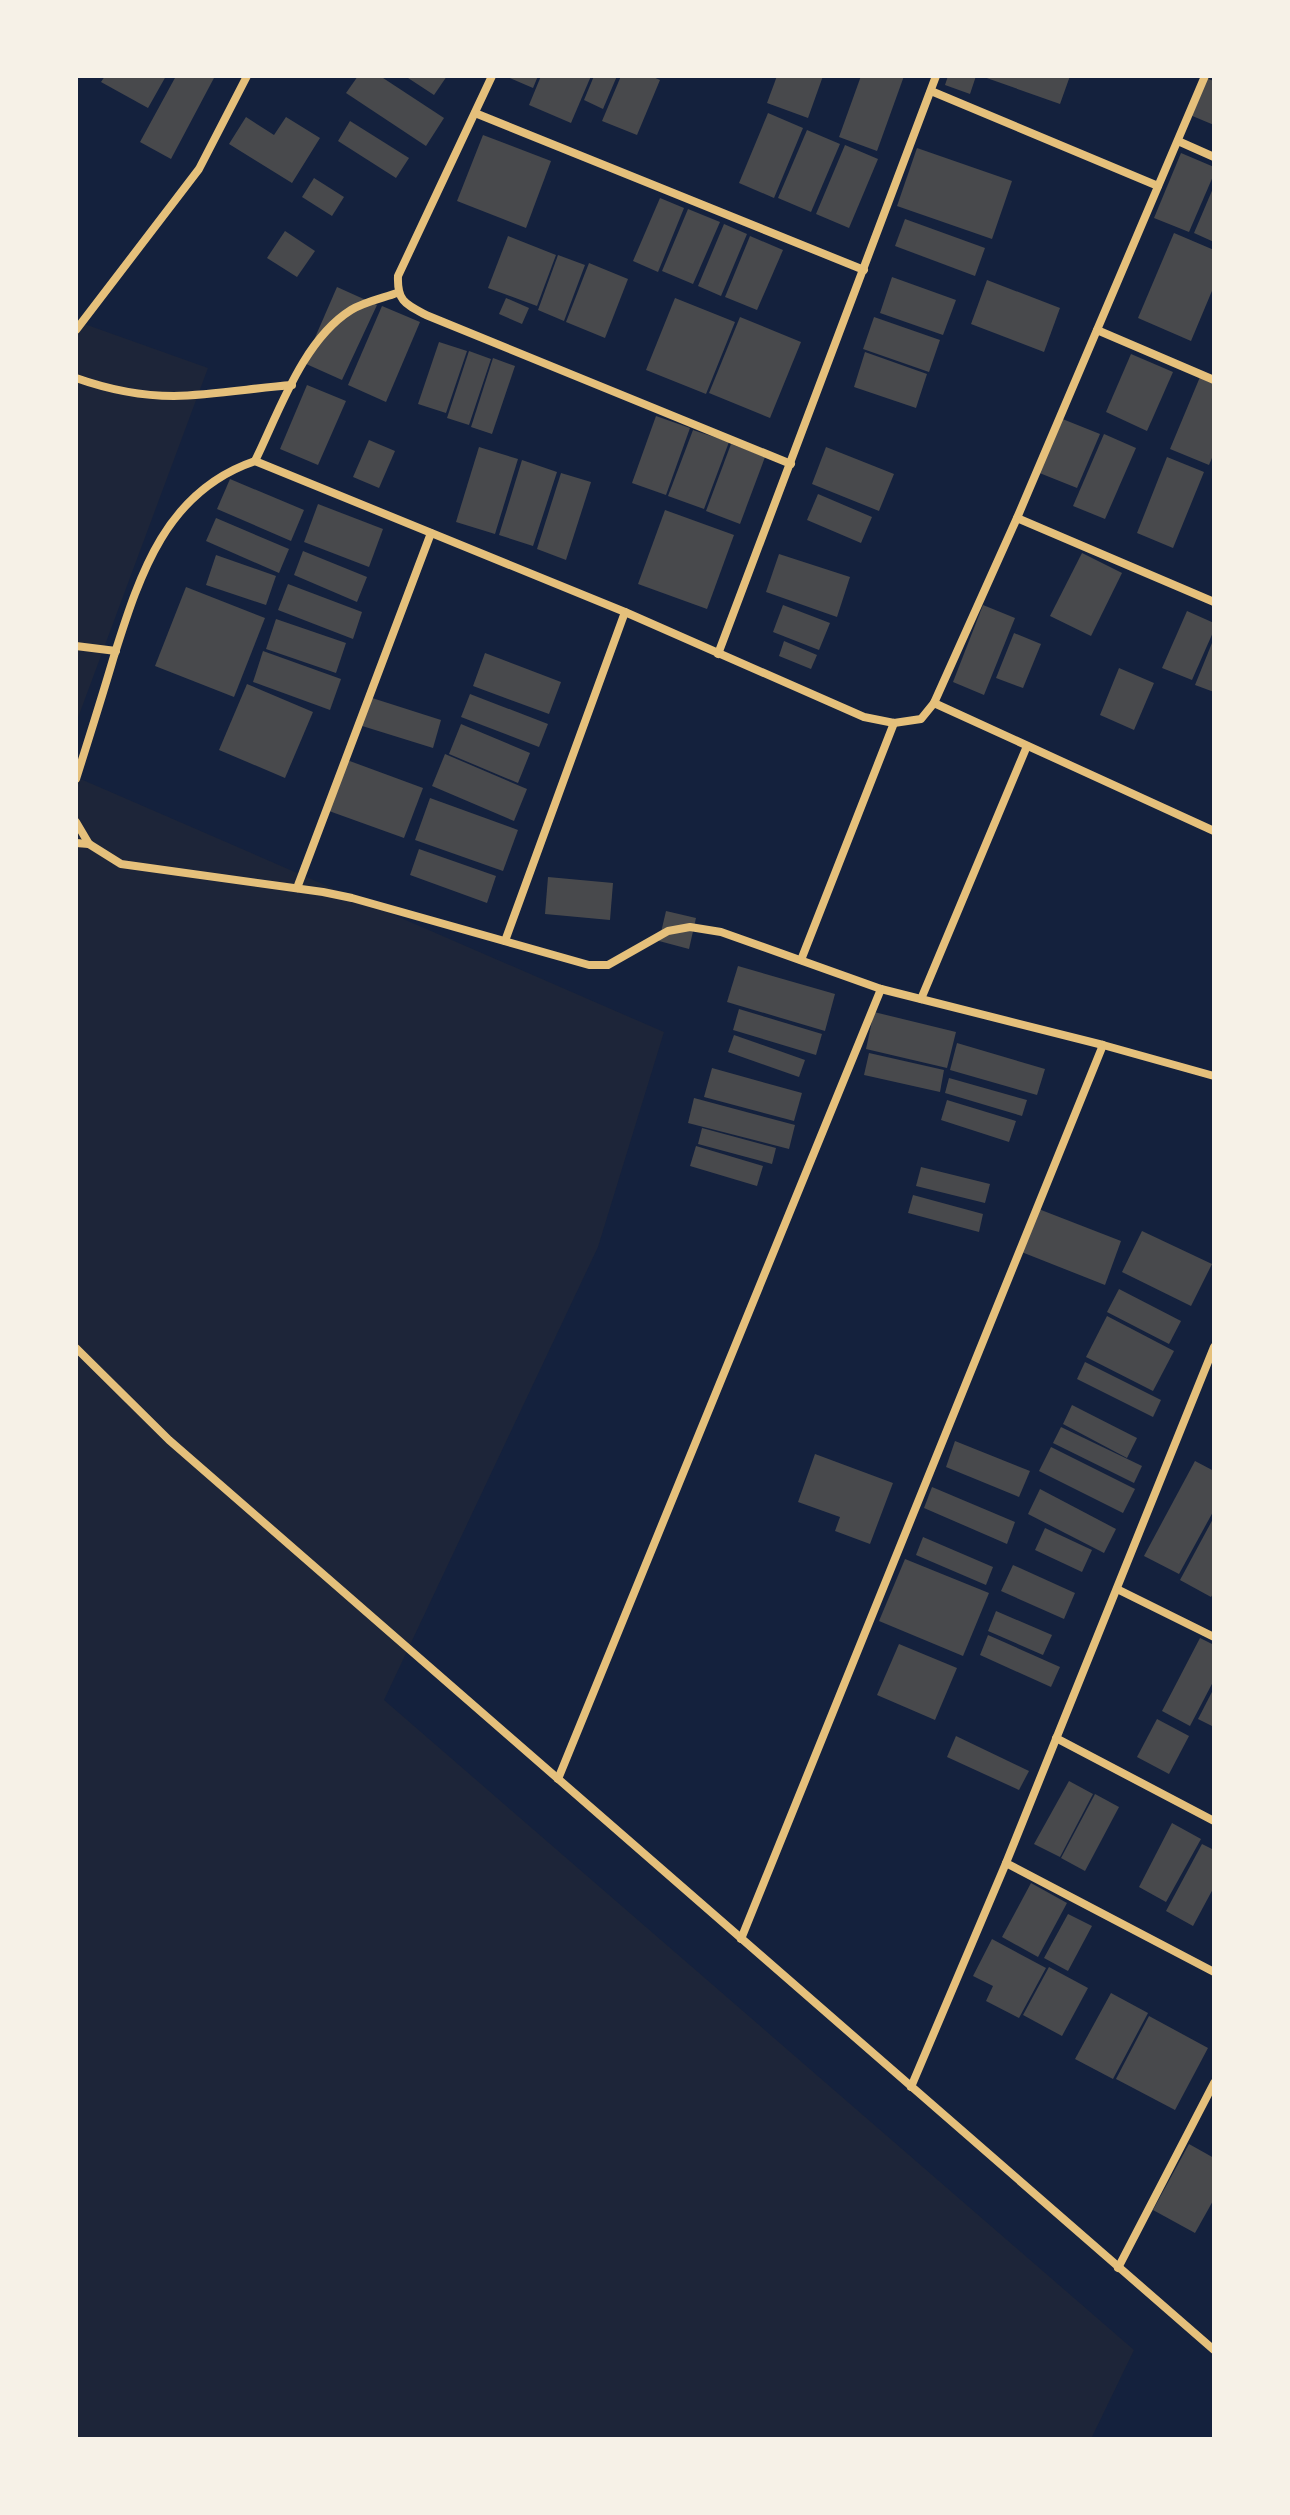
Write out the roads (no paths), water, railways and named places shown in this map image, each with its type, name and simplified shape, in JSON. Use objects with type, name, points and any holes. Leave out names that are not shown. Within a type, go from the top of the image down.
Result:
[{"type":"street","points":[[76,330],[199,169],[247,76]]},
{"type":"street","points":[[492,76],[398,276],[397,293],[408,306],[426,315],[791,464]]},
{"type":"street","points":[[718,654],[936,76]]},
{"type":"street","points":[[76,779],[138,583],[155,546],[176,515],[206,487],[231,469],[255,461],[625,612],[864,717],[894,723],[921,719],[934,703],[1017,518],[1205,76]]},
{"type":"street","points":[[931,91],[1158,186]]},
{"type":"street","points":[[475,113],[864,270]]},
{"type":"street","points":[[1178,141],[1214,157]]},
{"type":"street","points":[[255,461],[307,355],[328,330],[352,309],[397,293]]},
{"type":"street","points":[[1097,330],[1214,380]]},
{"type":"street","points":[[76,378],[137,393],[174,396],[292,385]]},
{"type":"street","points":[[1017,518],[1214,602]]},
{"type":"street","points":[[297,888],[431,533]]},
{"type":"street","points":[[505,941],[625,612]]},
{"type":"street","points":[[76,646],[116,651]]},
{"type":"street","points":[[934,703],[1214,831]]},
{"type":"street","points":[[801,960],[894,723]]},
{"type":"street","points":[[921,999],[1027,746]]},
{"type":"street","points":[[76,822],[89,844],[121,864],[352,898],[589,965],[608,965],[668,931],[690,927],[721,932],[881,989],[1214,1076]]},
{"type":"street","points":[[76,843],[89,844]]},
{"type":"street","points":[[558,1779],[881,989]]},
{"type":"street","points":[[741,1939],[1103,1045]]},
{"type":"street","points":[[76,1348],[169,1440],[1214,2350]]},
{"type":"street","points":[[911,2087],[1006,1863],[1213,1351]]},
{"type":"street","points":[[1117,1589],[1214,1637]]},
{"type":"street","points":[[1056,1738],[1214,1821]]},
{"type":"street","points":[[1006,1863],[1214,1972]]},
{"type":"street","points":[[1118,2268],[1214,2083]]}]
